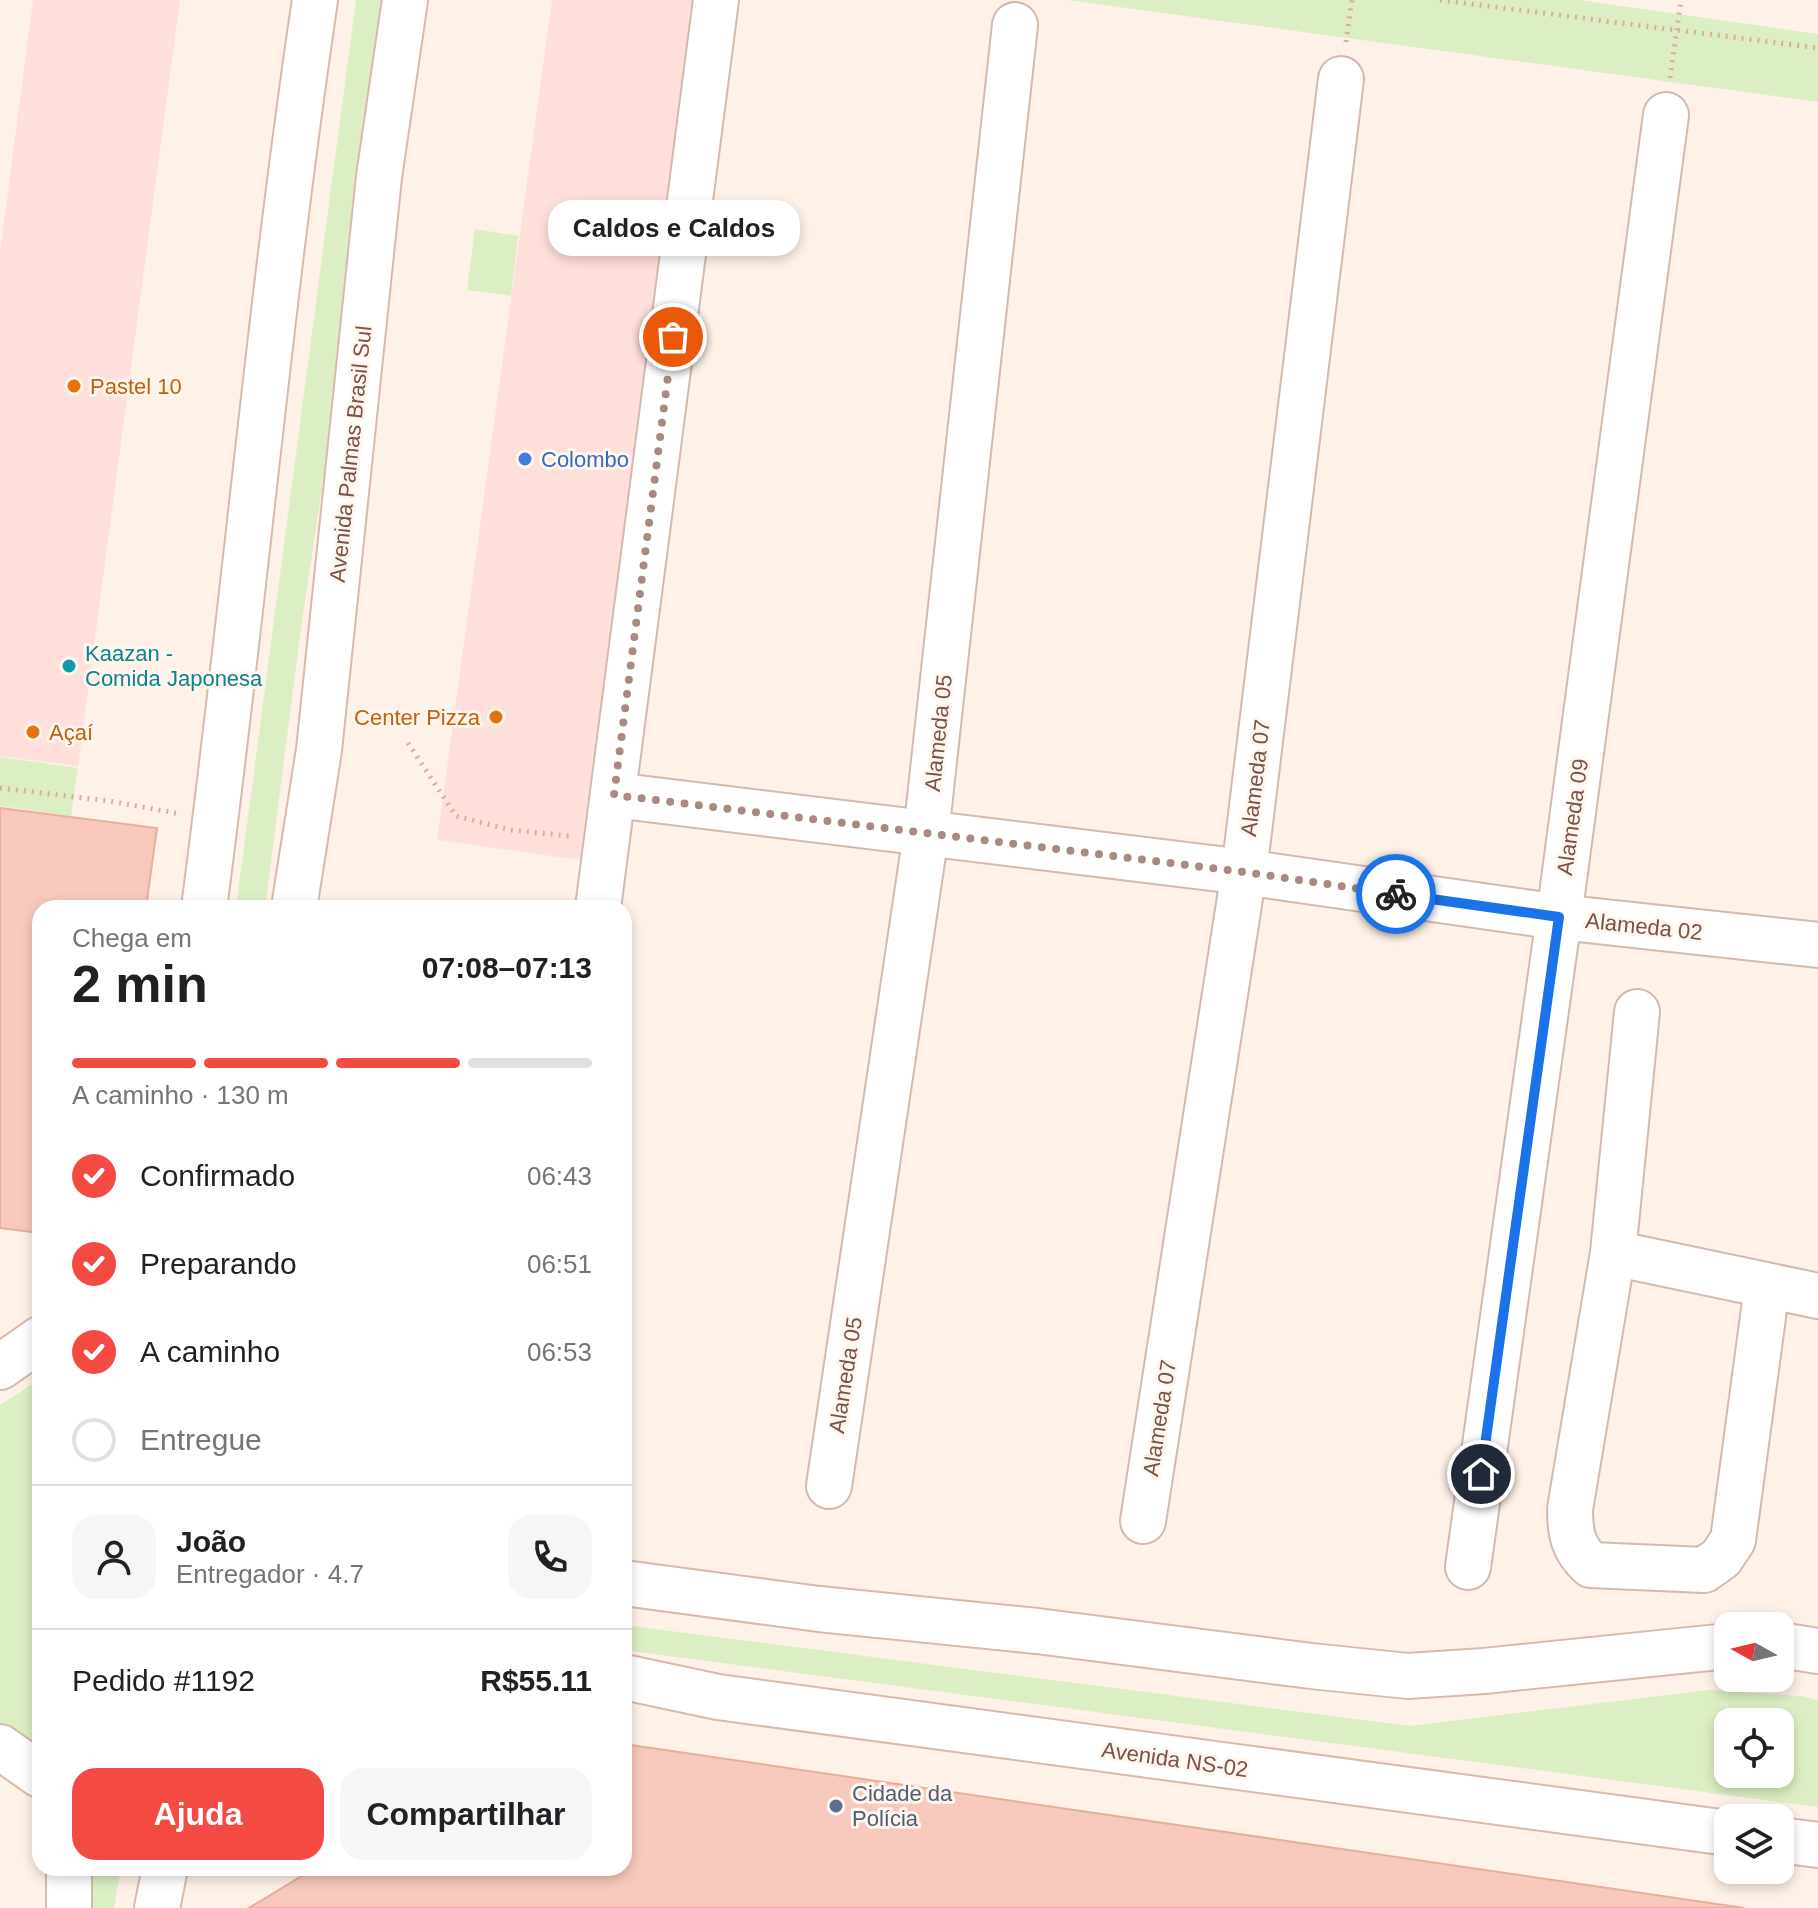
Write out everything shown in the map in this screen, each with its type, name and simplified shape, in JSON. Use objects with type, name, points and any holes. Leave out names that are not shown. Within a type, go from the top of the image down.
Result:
[{"type":"street","points":[[205,900],[235,669],[276,286],[315,0]]},
{"type":"street","name":"Avenida Palmas Brasil Sul","points":[[295,900],[319,750],[379,177],[405,0]]},
{"type":"street","points":[[599,900],[716,0]]},
{"type":"street","name":"Alameda 05","points":[[829,1486],[926,834],[1015,25]]},
{"type":"street","name":"Alameda 07","points":[[1143,1521],[1244,872],[1341,79]]},
{"type":"street","name":"Alameda 09","points":[[1468,1567],[1666,115]]},
{"type":"street","name":"Alameda 02","points":[[614,795],[1244,872],[1559,917],[1818,945]]},
{"type":"street","points":[[1637,1012],[1613,1253],[1570,1509],[1570,1533],[1578,1554],[1591,1565],[1704,1570],[1721,1558],[1733,1540],[1767,1287]]},
{"type":"street","points":[[1613,1253],[1818,1296]]},
{"type":"street","points":[[0,1367],[32,1345]]},
{"type":"street","points":[[632,1584],[819,1609],[1037,1631],[1408,1676],[1714,1647]]},
{"type":"street","points":[[1794,1647],[1818,1651]]},
{"type":"street","name":"Avenida NS-02","points":[[632,1679],[718,1697],[1714,1831]]},
{"type":"street","points":[[0,1747],[32,1769]]},
{"type":"street","points":[[1794,1842],[1818,1845]]},
{"type":"street","points":[[69,1876],[69,1908]]},
{"type":"street","points":[[157,1908],[163,1876]]},
{"type":"path","points":[[1440,0],[1818,48]]},
{"type":"path","points":[[1666,115],[1681,0]]},
{"type":"path","points":[[408,743],[456,816],[511,830],[608,840]]},
{"type":"path","points":[[0,788],[109,801],[216,820]]},
{"type":"shaded area","points":[[33,0],[180,0],[78,766],[0,756],[0,253]]},
{"type":"shaded area","points":[[552,0],[694,0],[580,860],[437,840]]},
{"type":"green space","points":[[356,0],[384,0],[346,285],[328,449],[266,900],[237,900]]},
{"type":"green space","points":[[1067,0],[1579,0],[1818,34],[1818,102]]},
{"type":"green space","points":[[475,229],[518,236],[511,296],[467,290]]},
{"type":"green space","points":[[0,757],[78,768],[71,816],[0,806]]},
{"type":"green space","points":[[32,1384],[32,1754],[0,1724],[0,1405]]},
{"type":"green space","points":[[632,1626],[1409,1726],[1709,1690],[1818,1700],[1818,1807],[632,1651]]},
{"type":"green space","points":[[91,1876],[120,1876],[114,1908],[87,1908]]},
{"type":"building","points":[[0,808],[157,828],[147,900],[32,900],[32,1232],[0,1228]]},
{"type":"building","name":"Cidade da Polícia","points":[[632,1745],[1744,1908],[249,1908],[302,1876],[632,1876]]},
{"type":"way so far","points":[[673,337],[614,795],[1244,872],[1396,894]]},
{"type":"place","name":"Caldos e Caldos","points":[[673,337]]},
{"type":"place","name":"Pastel 10","points":[[74,386]]},
{"type":"place","name":"Colombo","points":[[525,459]]},
{"type":"place","name":"Kaazan - Comida Japonesa","points":[[69,666]]},
{"type":"place","name":"Center Pizza","points":[[496,717]]},
{"type":"place","name":"Açaí","points":[[33,732]]},
{"type":"place","name":"Cidade da Polícia","points":[[836,1806]]},
{"type":"route","points":[[1396,894],[1559,917],[1481,1474]]}]
